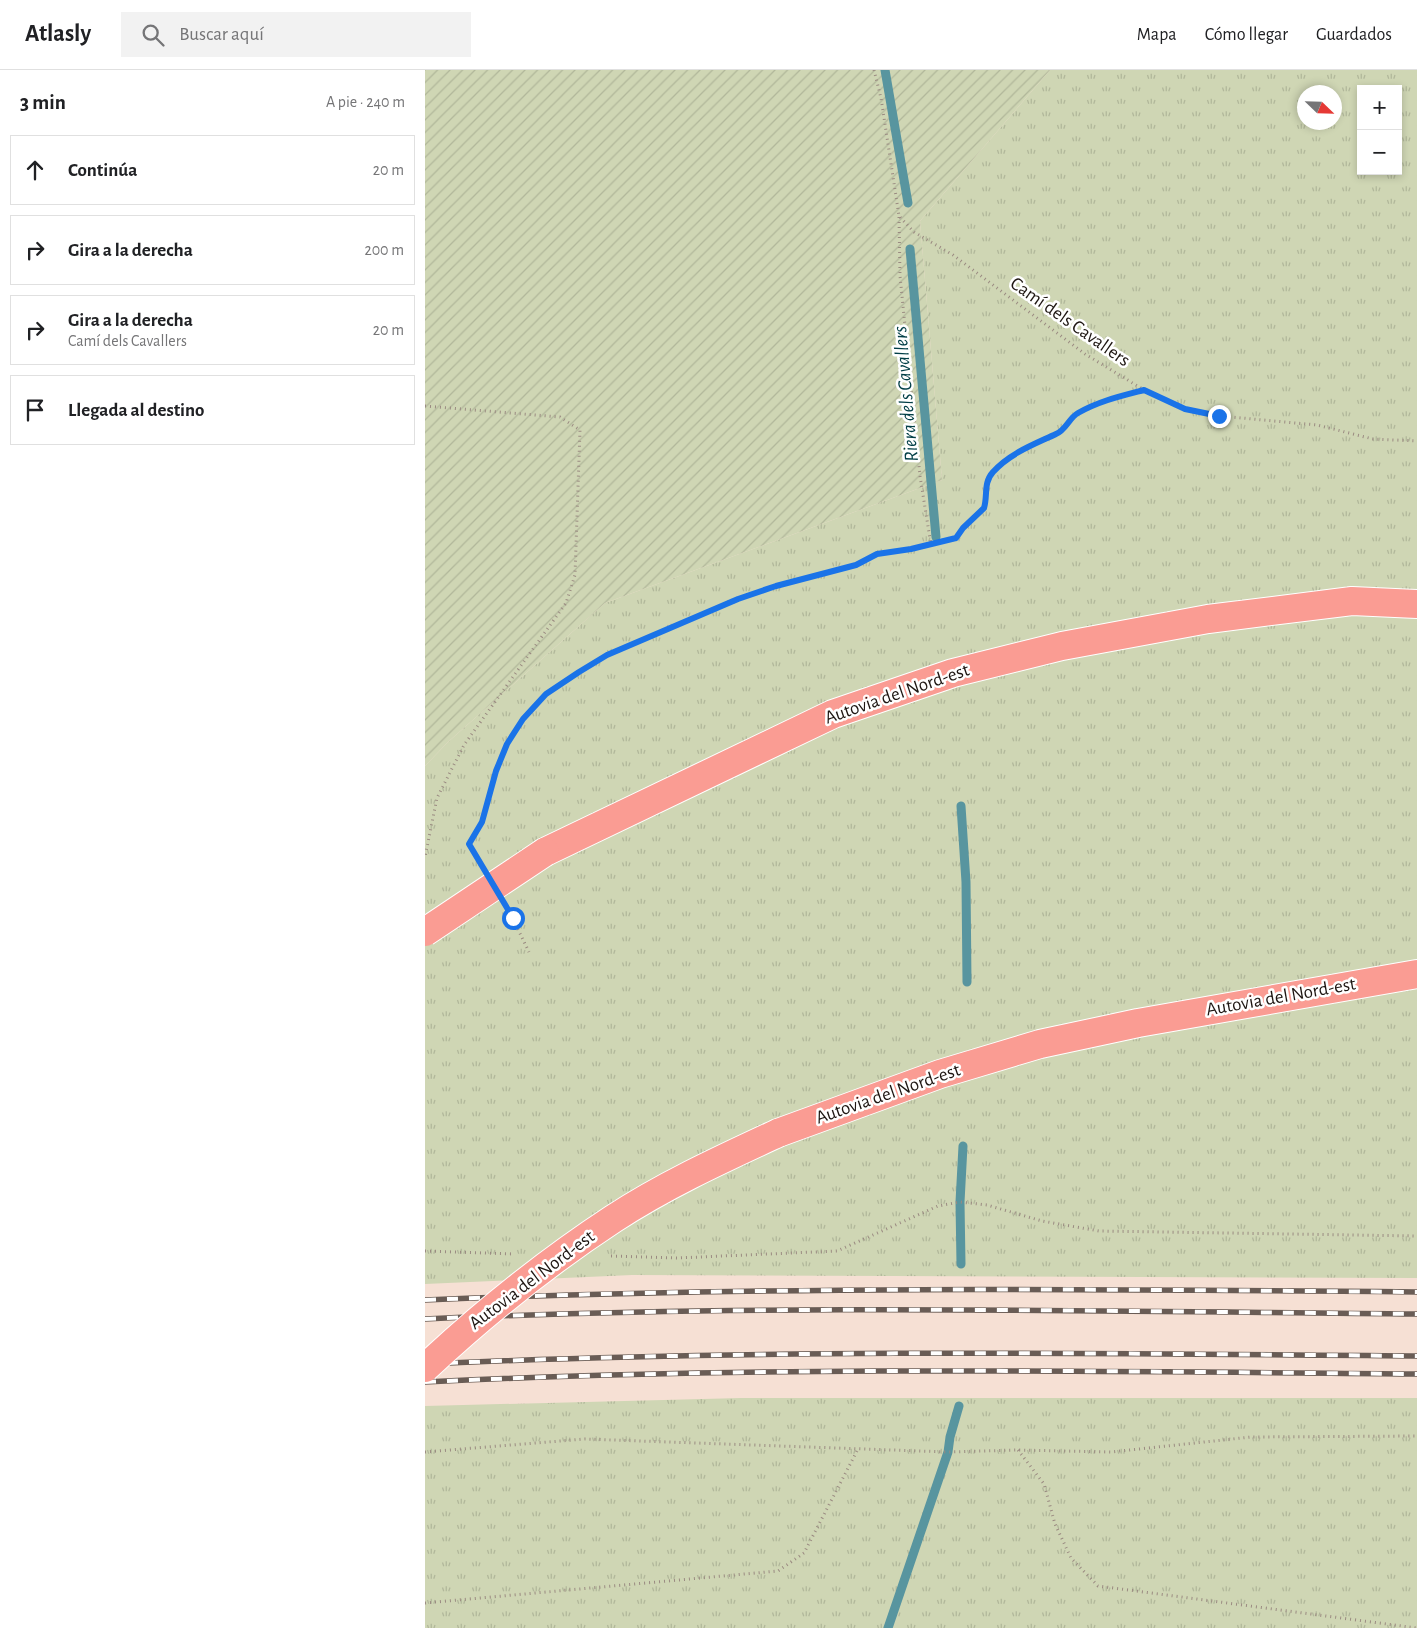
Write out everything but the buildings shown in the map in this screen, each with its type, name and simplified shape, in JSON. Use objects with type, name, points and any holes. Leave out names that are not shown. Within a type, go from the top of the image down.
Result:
[{"type":"highway","name":"Autovia del Nord-est","points":[[425,932],[545,852],[833,714],[953,673],[1062,646],[1208,619],[1352,601],[1417,604]]},
{"type":"highway","name":"Autovia del Nord-est","points":[[425,1368],[461,1334],[538,1272],[614,1218],[697,1170],[779,1133],[940,1074],[1040,1044],[1139,1023],[1417,974]]},
{"type":"path","points":[[874,70],[881,98],[899,216],[900,276],[920,476],[931,545]]},
{"type":"path","name":"Camí dels Cavallers","points":[[899,216],[914,232],[953,255],[1085,354],[1144,390],[1185,409],[1219,416],[1290,421],[1337,429],[1373,439],[1417,441]]},
{"type":"path","points":[[484,869],[469,844],[482,822],[496,771],[507,744],[523,719],[546,694],[607,655],[738,599],[776,586],[856,565],[877,554],[931,545],[956,538],[963,528],[984,508],[987,482],[993,472],[1013,456],[1057,434],[1065,428],[1076,414],[1101,402],[1144,390]]},
{"type":"path","points":[[425,406],[560,416],[580,430],[575,576],[566,603],[464,745],[437,798],[425,857]]},
{"type":"path","points":[[508,910],[529,952]]},
{"type":"path","points":[[609,1256],[677,1258],[837,1251],[938,1206],[960,1202],[987,1205],[1042,1221],[1099,1230],[1417,1236]]},
{"type":"path","points":[[425,1251],[522,1254]]},
{"type":"path","points":[[425,1452],[585,1439],[949,1452],[1017,1450],[1111,1452],[1251,1437],[1417,1436]]},
{"type":"path","points":[[425,1603],[778,1571],[804,1553],[858,1449]]},
{"type":"path","points":[[1017,1450],[1044,1484],[1055,1524],[1071,1558],[1098,1586],[1417,1628]]},
{"type":"green space","points":[[425,70],[1050,70],[920,221],[942,480],[605,603],[448,742],[425,766]]},
{"type":"green space","points":[[1050,70],[1417,70],[1417,1278],[632,1275],[425,1284],[425,766],[448,742],[605,603],[942,480],[920,221]]},
{"type":"green space","points":[[741,1398],[1417,1398],[1417,1628],[425,1628],[425,1406]]},
{"type":"waterway","name":"Riera dels Cavallers","points":[[885,70],[908,203]]},
{"type":"waterway","name":"Riera dels Cavallers","points":[[910,249],[936,537]]},
{"type":"waterway","points":[[961,806],[966,882],[967,982]]},
{"type":"waterway","points":[[961,1264],[960,1202],[963,1146]]},
{"type":"waterway","points":[[888,1628],[948,1452],[950,1437],[959,1406]]},
{"type":"railway","points":[[425,1300],[673,1292],[921,1290],[1417,1292]]},
{"type":"railway","points":[[425,1319],[549,1314],[797,1310],[1045,1310],[1417,1314]]},
{"type":"railway","points":[[425,1364],[549,1359],[797,1354],[1045,1353],[1417,1356]]},
{"type":"railway","points":[[425,1382],[549,1377],[797,1372],[1045,1371],[1417,1374]]},
{"type":"route","points":[[513,918],[469,844],[482,822],[496,771],[507,744],[523,719],[546,694],[607,655],[738,599],[776,586],[856,565],[877,554],[911,549],[956,538],[963,528],[984,508],[987,482],[993,472],[1013,456],[1057,434],[1065,428],[1076,414],[1101,402],[1144,390],[1185,409],[1219,416]]}]
